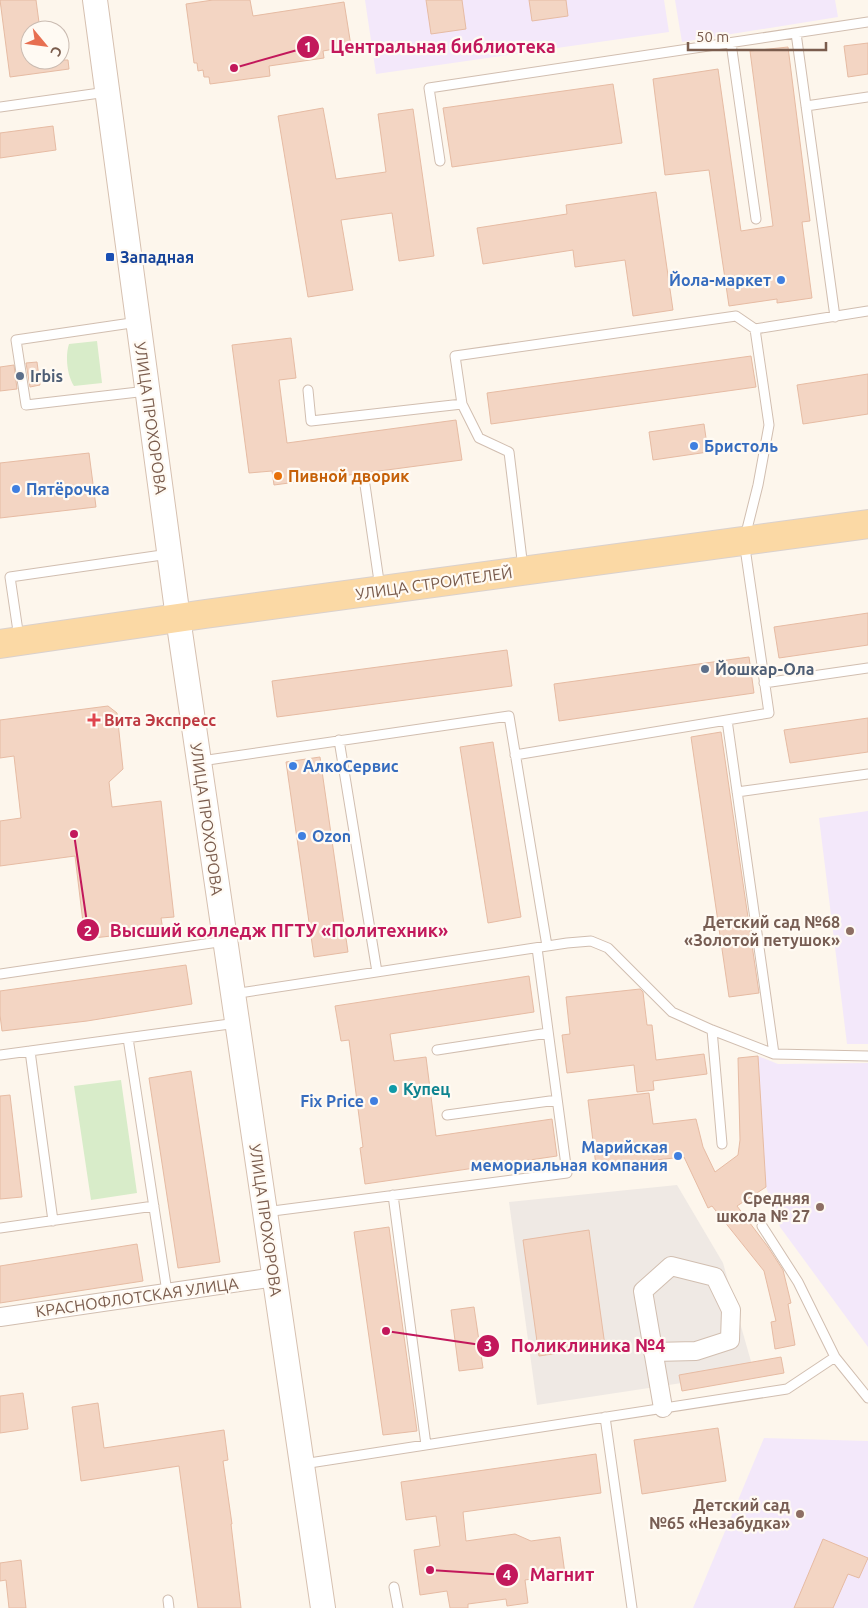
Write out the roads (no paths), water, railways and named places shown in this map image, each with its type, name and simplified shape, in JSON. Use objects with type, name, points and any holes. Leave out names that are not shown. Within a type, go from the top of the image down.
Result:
[{"type":"main road","name":"УЛИЦА СТРОИТЕЛЕЙ","points":[[10,642],[868,524]]},
{"type":"street","name":"УЛИЦА ПРОХОРОВА","points":[[95,0],[178,618],[323,1608]]},
{"type":"street","points":[[653,1352],[696,1351],[730,1340],[731,1310],[715,1277],[671,1266],[643,1291],[653,1352],[663,1408]]},
{"type":"street","name":"КРАСНОФЛОТСКАЯ УЛИЦА","points":[[0,1317],[274,1277]]},
{"type":"lane","points":[[440,160],[429,88],[868,22]]},
{"type":"lane","points":[[796,33],[834,316]]},
{"type":"lane","points":[[730,43],[756,219]]},
{"type":"lane","points":[[0,107],[107,92]]},
{"type":"lane","points":[[806,106],[868,97]]},
{"type":"lane","points":[[523,571],[509,452],[479,438],[462,404],[455,356],[736,316],[755,329],[868,312]]},
{"type":"lane","points":[[138,322],[16,340],[26,405],[147,391]]},
{"type":"lane","points":[[515,755],[768,714],[744,541],[758,485],[769,425],[755,329]]},
{"type":"lane","points":[[308,390],[312,421],[462,404]]},
{"type":"lane","points":[[365,485],[380,590]]},
{"type":"lane","points":[[10,642],[10,577],[169,554]]},
{"type":"lane","points":[[764,683],[868,668]]},
{"type":"lane","points":[[199,761],[508,716],[547,946]]},
{"type":"lane","points":[[727,720],[774,1054]]},
{"type":"lane","points":[[339,740],[377,972]]},
{"type":"lane","points":[[737,792],[868,774]]},
{"type":"lane","points":[[0,974],[225,941]]},
{"type":"lane","points":[[233,994],[567,943],[591,941],[608,948],[672,1012],[712,1030],[774,1054],[868,1056]]},
{"type":"lane","points":[[265,1212],[567,1173],[537,948]]},
{"type":"lane","points":[[0,1056],[237,1023]]},
{"type":"lane","points":[[712,1030],[722,1144]]},
{"type":"lane","points":[[437,1050],[548,1033]]},
{"type":"lane","points":[[128,1038],[167,1292]]},
{"type":"lane","points":[[30,1052],[53,1221]]},
{"type":"lane","points":[[446,1115],[558,1100]]},
{"type":"lane","points":[[393,1195],[426,1445]]},
{"type":"lane","points":[[0,1228],[154,1206]]},
{"type":"lane","points":[[762,1226],[798,1282],[835,1357],[868,1398]]},
{"type":"lane","points":[[302,1464],[787,1389],[835,1357]]},
{"type":"lane","points":[[605,1417],[632,1608]]},
{"type":"lane","points":[[394,1587],[398,1608]]},
{"type":"place","name":"Центральная библиотека","points":[[234,68]]},
{"type":"place","name":"Западная","points":[[110,257]]},
{"type":"place","name":"Йола-маркет","points":[[781,280]]},
{"type":"place","name":"Irbis","points":[[20,376]]},
{"type":"place","name":"Бристоль","points":[[694,446]]},
{"type":"place","name":"Пивной дворик","points":[[278,476]]},
{"type":"place","name":"Пятёрочка","points":[[16,489]]},
{"type":"place","name":"Йошкар-Ола","points":[[705,669]]},
{"type":"place","name":"Вита Экспресс","points":[[94,720]]},
{"type":"place","name":"АлкоСервис","points":[[293,766]]},
{"type":"place","name":"Высший колледж ПГТУ «Политехник»","points":[[74,834]]},
{"type":"place","name":"Ozon","points":[[302,836]]},
{"type":"place","name":"Детский сад №68 «Золотой петушок»","points":[[850,931]]},
{"type":"place","name":"Купец","points":[[393,1089]]},
{"type":"place","name":"Fix Price","points":[[374,1101]]},
{"type":"place","name":"Марийская мемориальная компания","points":[[678,1156]]},
{"type":"place","name":"Средняя школа № 27","points":[[820,1207]]},
{"type":"place","name":"Поликлиника №4","points":[[386,1331]]},
{"type":"place","name":"Детский сад №65 «Незабудка»","points":[[800,1514]]},
{"type":"place","name":"Магнит","points":[[430,1570]]}]
